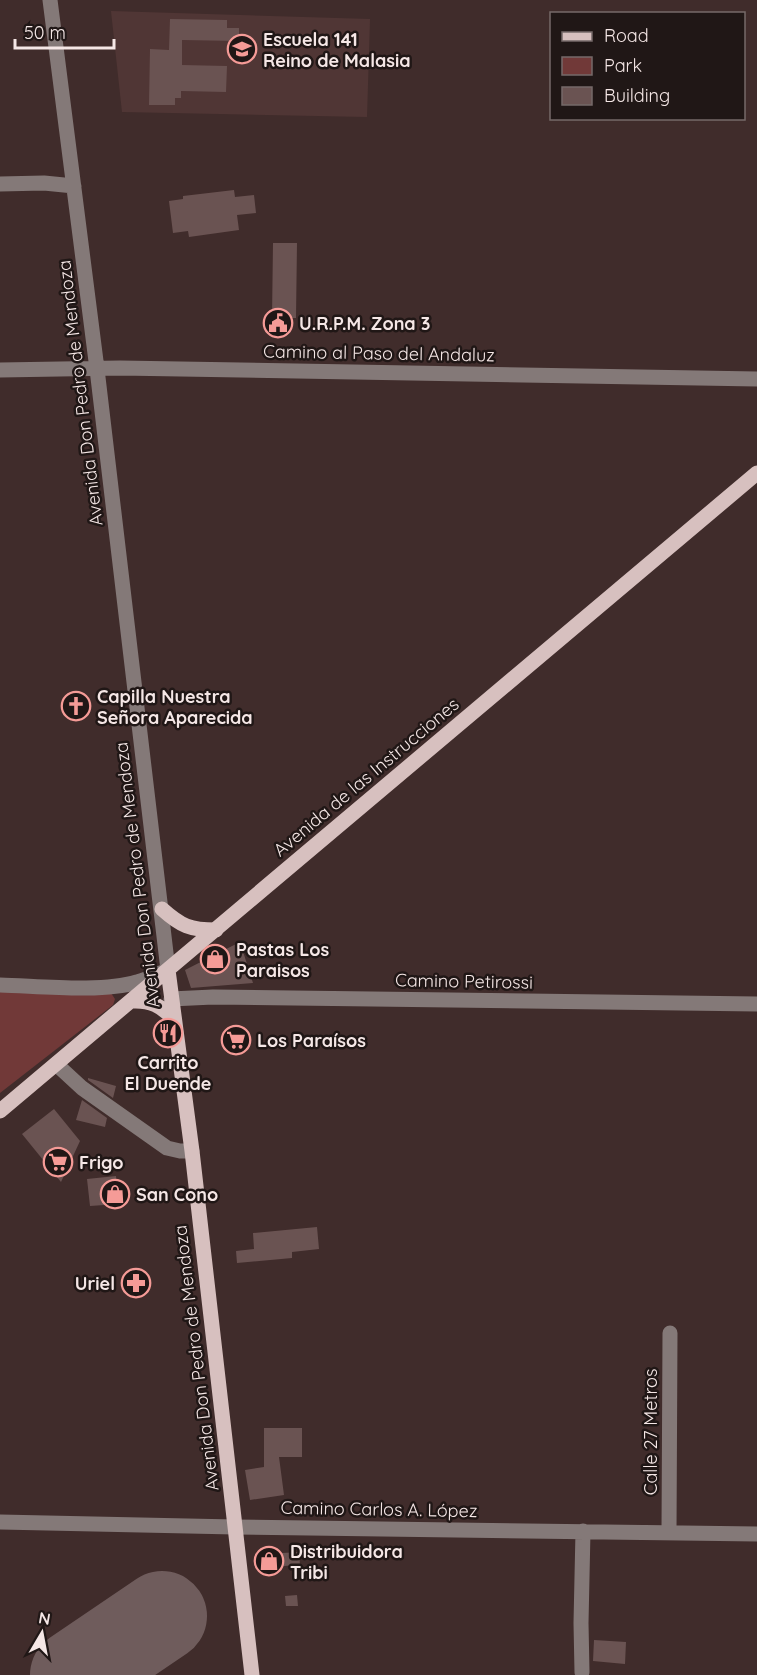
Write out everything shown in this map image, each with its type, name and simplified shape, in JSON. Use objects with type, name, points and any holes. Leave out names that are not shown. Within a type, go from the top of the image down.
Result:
[{"type":"main road","name":"Avenida de las Instrucciones","points":[[0,1111],[757,473]]},
{"type":"main road","points":[[162,909],[183,926],[197,930],[216,930]]},
{"type":"main road","name":"Avenida Don Pedro de Mendoza","points":[[168,970],[192,1151],[252,1675]]},
{"type":"main road","points":[[132,1000],[153,1002],[174,1019]]},
{"type":"street","name":"Avenida Don Pedro de Mendoza","points":[[50,0],[97,369],[168,970]]},
{"type":"street","points":[[0,184],[44,183],[74,186]]},
{"type":"street","name":"Camino al Paso del Andaluz","points":[[0,370],[97,369],[757,379]]},
{"type":"street","points":[[0,985],[95,987],[124,985],[168,970]]},
{"type":"street","name":"Camino Petirossi","points":[[171,999],[205,997],[757,1004]]},
{"type":"street","points":[[56,1064],[82,1088],[167,1148],[192,1151]]},
{"type":"street","name":"Calle 27 Metros","points":[[669,1532],[670,1333]]},
{"type":"street","name":"Camino Carlos A. López","points":[[0,1522],[757,1534]]},
{"type":"street","points":[[582,1672],[583,1531]]},
{"type":"shaded area","name":"Escuela 141 Reino de Malasia","points":[[111,11],[370,19],[367,117],[122,112]]},
{"type":"green space","points":[[0,991],[111,993],[115,999],[113,1005],[0,1093]]},
{"type":"building","points":[[170,19],[227,20],[227,28],[239,28],[239,41],[182,40],[182,65],[227,66],[226,92],[181,91],[181,98],[175,98],[175,105],[149,105],[150,49],[169,50]]},
{"type":"building","points":[[234,190],[235,197],[254,195],[256,213],[237,215],[239,230],[189,237],[188,231],[173,233],[169,201],[183,199],[183,196]]},
{"type":"building","points":[[273,243],[297,243],[296,318],[272,318]]},
{"type":"building","points":[[240,942],[253,983],[191,988],[185,970]]},
{"type":"building","points":[[88,1078],[116,1086],[113,1098],[88,1080]]},
{"type":"building","points":[[82,1100],[107,1118],[105,1127],[76,1120]]},
{"type":"building","name":"Frigo","points":[[54,1109],[80,1141],[61,1182],[22,1134]]},
{"type":"building","points":[[116,1176],[119,1204],[90,1206],[87,1179]]},
{"type":"building","points":[[317,1227],[319,1249],[292,1252],[292,1258],[237,1263],[236,1251],[254,1249],[253,1233]]},
{"type":"building","points":[[264,1428],[302,1428],[302,1457],[279,1457],[284,1495],[250,1500],[245,1470],[264,1467]]},
{"type":"building","points":[[299,1552],[300,1565],[267,1567],[266,1554]]},
{"type":"building","points":[[297,1595],[298,1606],[286,1606],[285,1596]]},
{"type":"building","points":[[594,1640],[626,1642],[625,1664],[593,1661]]},
{"type":"runway","points":[[75,1675],[162,1616]]},
{"type":"place","name":"Escuela 141 Reino de Malasia","points":[[242,49]]},
{"type":"place","name":"U.R.P.M. Zona 3","points":[[278,323]]},
{"type":"place","name":"Capilla Nuestra Señora Aparecida","points":[[76,706]]},
{"type":"place","name":"Pastas Los Paraisos","points":[[215,959]]},
{"type":"place","name":"Carrito El Duende","points":[[168,1033]]},
{"type":"place","name":"Los Paraísos","points":[[236,1040]]},
{"type":"place","name":"Frigo","points":[[58,1162]]},
{"type":"place","name":"San Cono","points":[[115,1194]]},
{"type":"place","name":"Uriel","points":[[136,1283]]},
{"type":"place","name":"Distribuidora Tribi","points":[[269,1561]]}]
